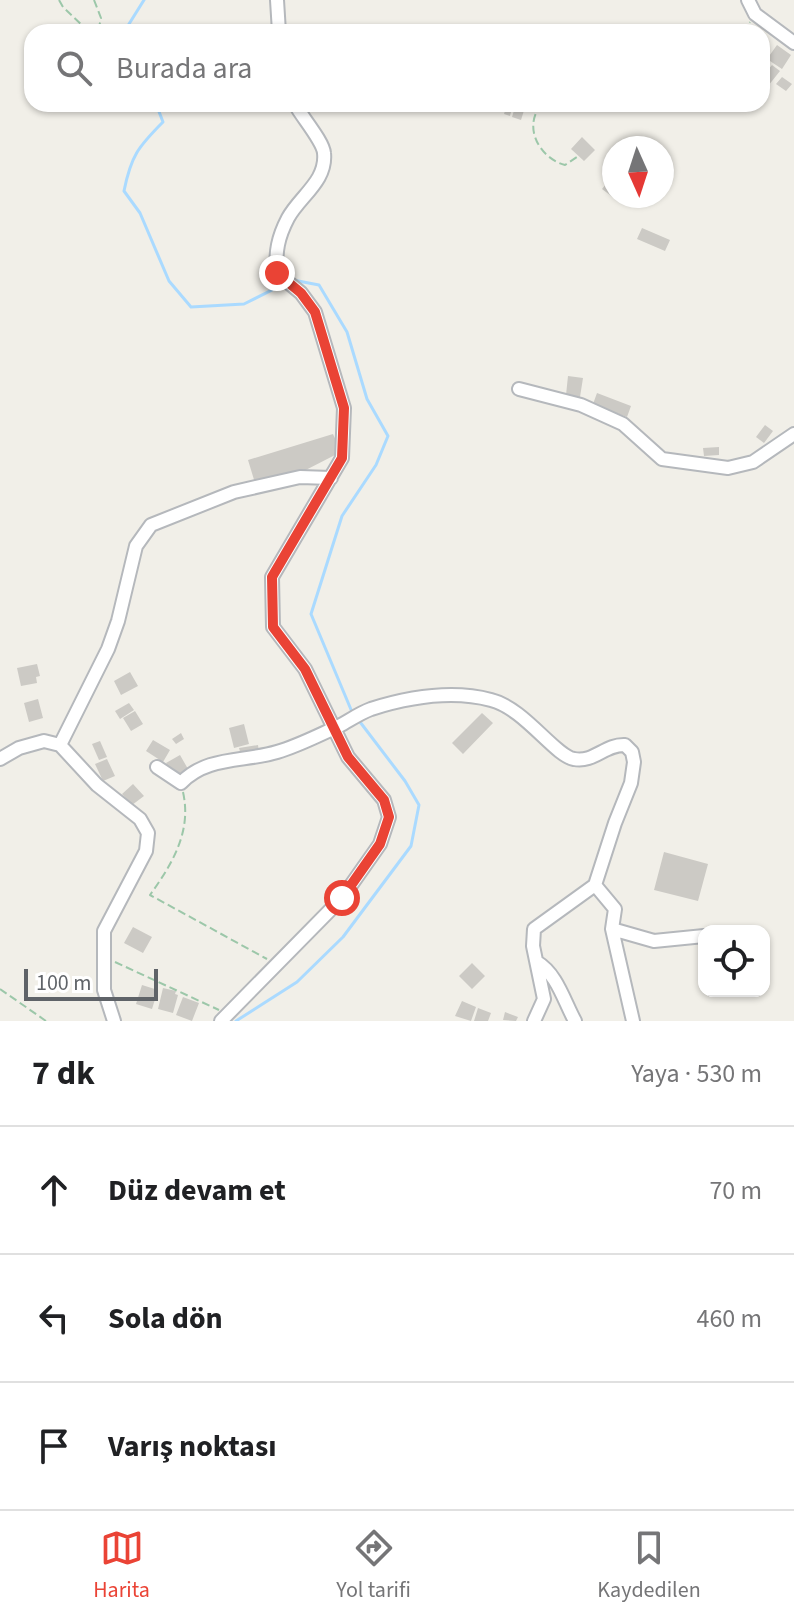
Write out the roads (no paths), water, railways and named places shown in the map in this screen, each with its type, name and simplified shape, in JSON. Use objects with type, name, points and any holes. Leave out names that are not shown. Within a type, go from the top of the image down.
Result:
[{"type":"street","points":[[277,0],[278,24]]},
{"type":"street","points":[[748,0],[755,14],[768,24]]},
{"type":"street","points":[[770,25],[794,43]]},
{"type":"street","points":[[224,1017],[342,898],[380,844],[389,817],[384,800],[348,757],[305,669],[273,627],[272,577],[342,458],[344,408],[315,312],[301,293],[277,273],[275,251],[284,226],[289,215],[313,188],[323,165],[324,150],[300,112]]},
{"type":"street","points":[[519,389],[581,405],[623,424],[662,459],[728,468],[753,462],[794,434]]},
{"type":"street","points":[[60,745],[108,649],[136,546],[151,525],[234,492],[300,477],[331,478]]},
{"type":"street","points":[[157,767],[181,783],[189,774],[214,762],[280,751],[370,709],[440,694],[492,700],[520,714],[571,759],[589,760],[616,745],[625,745],[632,752],[634,762],[631,783],[595,885],[534,929],[533,946],[544,999],[534,1021]]},
{"type":"street","points":[[0,759],[19,748],[44,741],[60,745],[97,785],[140,819],[148,833],[146,851],[104,931],[104,990],[114,1021]]},
{"type":"street","points":[[595,885],[615,909],[612,929],[633,1021]]},
{"type":"street","points":[[612,929],[654,941],[698,937]]},
{"type":"street","points":[[537,962],[545,967],[556,984],[575,1021]]},
{"type":"waterway","points":[[129,24],[144,0]]},
{"type":"waterway","points":[[159,112],[163,122],[137,153],[124,191],[140,213],[169,281],[191,307],[244,304],[282,285]]},
{"type":"waterway","points":[[293,280],[319,285],[347,332],[367,399],[388,436],[376,465],[342,516],[311,614],[352,712]]},
{"type":"waterway","points":[[236,1021],[297,982],[343,937],[411,846],[419,805],[405,781],[357,718]]}]
